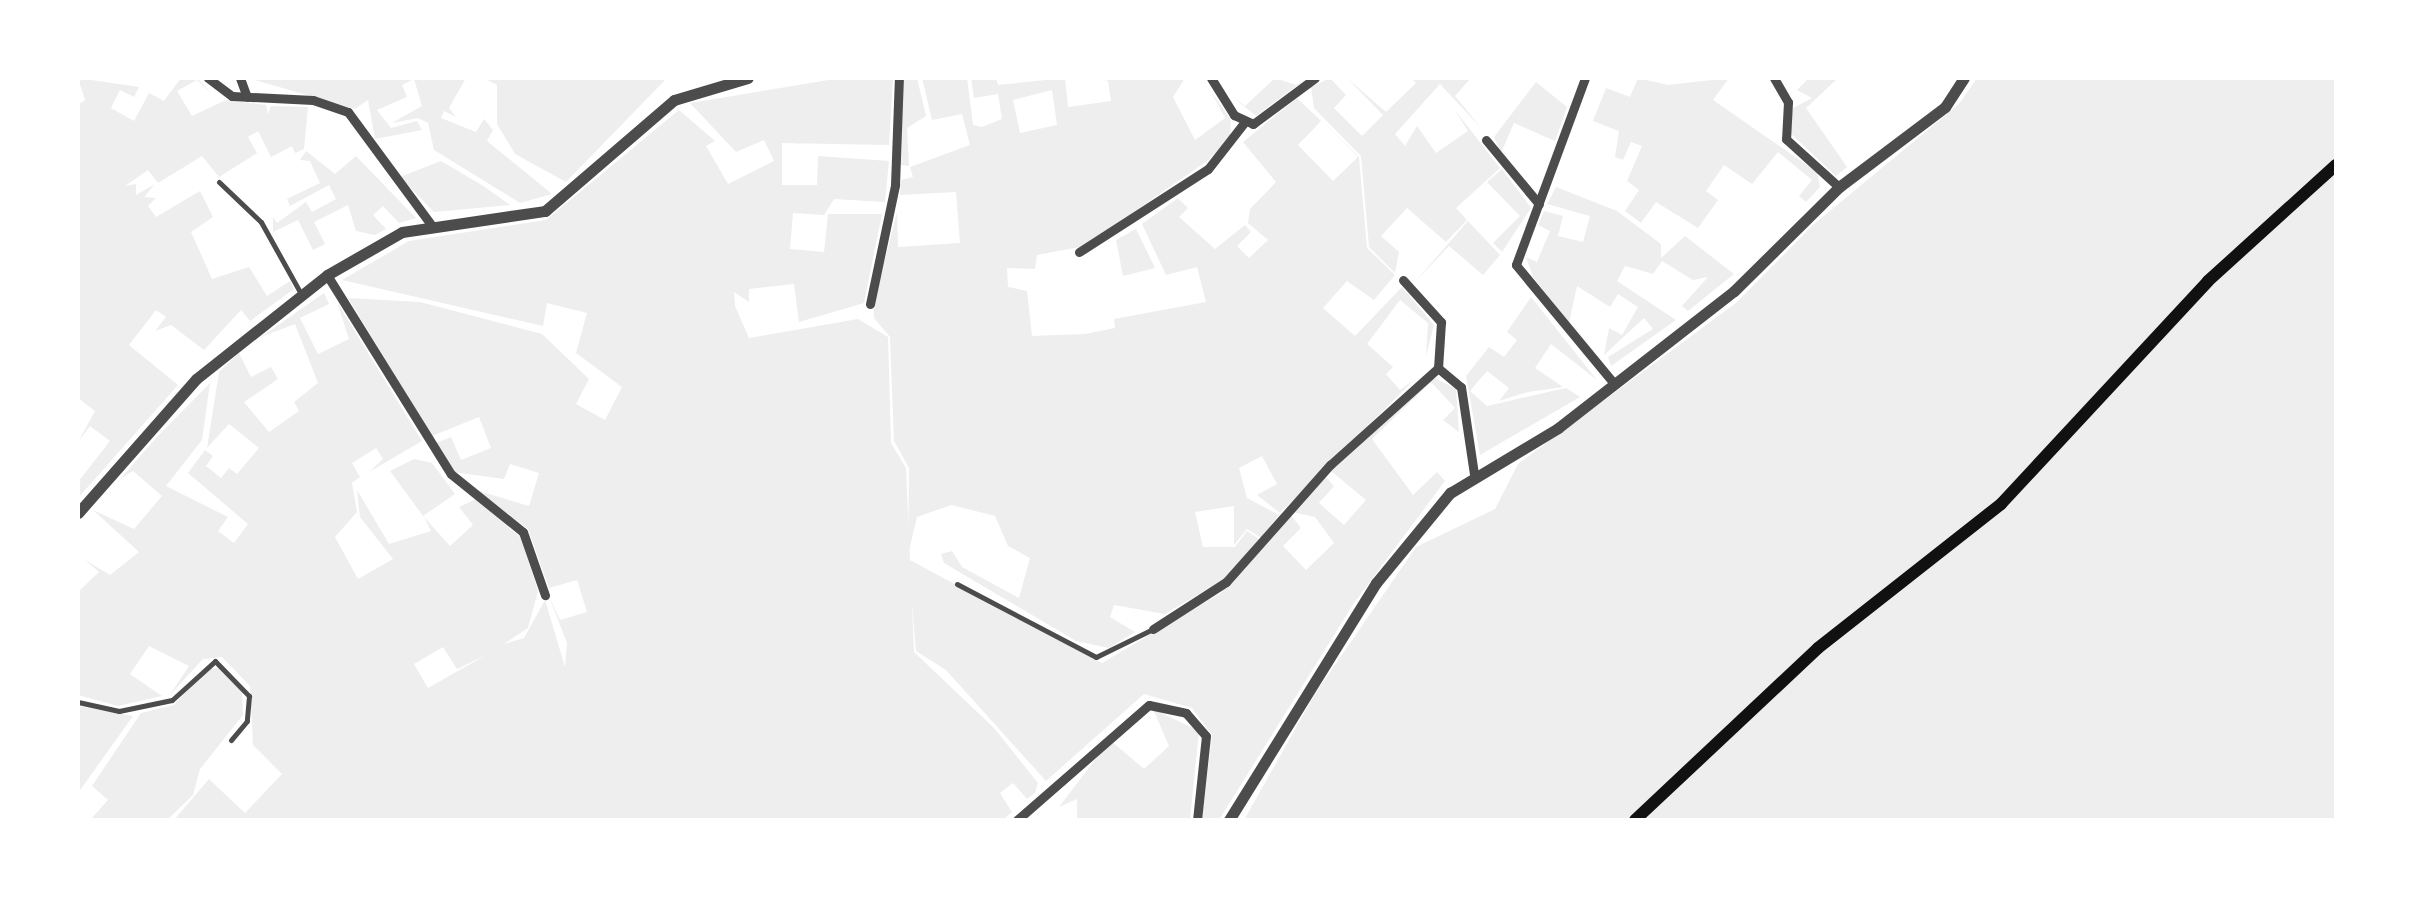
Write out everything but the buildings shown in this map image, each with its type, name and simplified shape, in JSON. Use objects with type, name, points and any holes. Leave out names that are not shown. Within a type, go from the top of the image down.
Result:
[{"type":"main road","points":[[1635,820],[1818,648],[2001,504],[2208,281],[2336,165]]},
{"type":"street","points":[[208,78],[247,98],[312,100],[348,112],[432,226]]},
{"type":"street","points":[[240,78],[247,98]]},
{"type":"street","points":[[78,513],[196,379],[327,275],[402,232],[545,211],[674,100],[748,78]]},
{"type":"street","points":[[870,304],[895,185],[898,78]]},
{"type":"street","points":[[1211,78],[1244,123]]},
{"type":"street","points":[[1078,252],[1208,169],[1244,123],[1315,78]]},
{"type":"street","points":[[1585,78],[1516,265],[1612,382]]},
{"type":"street","points":[[1774,78],[1788,102],[1786,139],[1838,187]]},
{"type":"street","points":[[1229,820],[1376,583],[1474,474],[1558,428],[1612,382],[1734,291],[1838,187],[1930,121],[1964,78]]},
{"type":"street","points":[[1486,140],[1538,204]]},
{"type":"street","points":[[327,275],[451,474],[523,532],[545,595]]},
{"type":"street","points":[[1153,628],[1226,582],[1330,466],[1438,368],[1442,322],[1404,280]]},
{"type":"street","points":[[1438,368],[1461,387],[1474,474]]},
{"type":"street","points":[[1017,820],[1150,705],[1186,713],[1206,736],[1196,820]]},
{"type":"lane","points":[[219,182],[261,222],[301,294]]},
{"type":"lane","points":[[956,584],[1096,657],[1153,628]]},
{"type":"lane","points":[[78,702],[119,711],[172,700],[215,661],[248,696],[246,721],[230,740]]},
{"type":"shaded area","points":[[78,78],[139,87],[134,97],[120,90],[111,108],[134,121],[149,93],[164,101],[181,78],[197,78],[214,96],[197,80],[177,91],[192,116],[226,100],[266,105],[268,114],[271,106],[308,107],[304,149],[295,153],[292,146],[271,157],[258,131],[248,137],[257,153],[219,177],[202,156],[158,183],[148,170],[125,186],[136,184],[136,195],[155,184],[144,197],[156,198],[148,206],[156,217],[200,191],[213,217],[191,232],[212,279],[249,267],[267,296],[290,281],[294,289],[250,321],[241,310],[204,350],[171,325],[155,331],[166,317],[156,310],[129,345],[178,385],[78,498],[78,482],[110,441],[90,426],[78,442],[95,411],[78,398],[78,105],[85,100]]},
{"type":"shaded area","points":[[248,78],[466,78],[449,108],[456,117],[444,111],[441,118],[476,132],[484,119],[493,130],[487,141],[552,194],[520,203],[434,150],[428,123],[418,118],[392,123],[422,106],[414,79],[402,85],[407,97],[377,110],[391,128],[417,121],[422,130],[375,139],[368,100],[355,109]]},
{"type":"shaded area","points":[[484,78],[667,78],[566,182],[515,154],[497,124],[497,85]]},
{"type":"shaded area","points":[[841,78],[893,78],[889,145],[782,143],[782,185],[817,185],[818,156],[889,161],[885,202],[834,199],[824,215],[793,213],[790,249],[824,252],[828,214],[882,214],[864,303],[799,322],[794,284],[749,289],[749,302],[734,292],[735,306],[749,338],[858,319],[888,337],[891,443],[906,468],[914,652],[994,728],[1038,783],[1035,793],[1027,799],[1013,783],[1000,793],[1012,812],[1003,820],[174,820],[209,779],[245,813],[282,774],[253,745],[250,686],[222,657],[203,659],[169,696],[189,666],[149,646],[130,674],[162,696],[118,706],[78,695],[78,592],[99,572],[85,560],[110,575],[139,552],[93,510],[134,529],[162,496],[133,471],[120,479],[210,383],[202,440],[166,486],[228,517],[218,531],[234,543],[248,524],[188,473],[205,450],[213,456],[206,466],[221,478],[229,468],[237,474],[259,448],[229,424],[207,448],[219,372],[239,353],[251,377],[271,367],[278,379],[244,402],[269,432],[299,411],[294,402],[318,383],[295,324],[261,337],[324,293],[329,304],[300,318],[318,354],[349,339],[337,302],[422,441],[369,472],[383,459],[376,448],[352,463],[360,477],[352,483],[357,512],[335,537],[358,579],[393,559],[360,517],[357,490],[389,544],[431,531],[424,517],[450,546],[473,525],[459,507],[476,499],[521,538],[538,591],[528,628],[504,644],[524,638],[545,600],[565,667],[567,643],[548,594],[560,620],[587,612],[577,580],[549,588],[528,529],[476,490],[529,506],[539,473],[510,464],[504,479],[453,472],[436,443],[451,437],[461,460],[491,448],[479,417],[432,436],[348,298],[420,302],[542,334],[589,379],[576,404],[605,420],[622,387],[576,353],[587,313],[547,303],[543,326],[342,280],[409,241],[546,220],[679,110],[715,141],[706,146],[728,184],[774,161],[764,140],[736,152],[690,103]],"holes":[[[443,647],[457,669],[486,655],[428,688],[414,664]]]},
{"type":"shaded area","points":[[903,78],[917,78],[926,116],[907,128],[909,166],[901,165]]},
{"type":"shaded area","points":[[922,78],[967,78],[973,125],[982,127],[1002,119],[998,94],[974,98],[971,78],[996,78],[998,85],[1065,78],[1068,107],[1111,101],[1108,81],[1097,78],[1185,78],[1173,97],[1195,140],[1225,118],[1210,90],[1231,120],[1230,139],[1207,161],[1085,246],[1037,255],[1035,269],[1007,268],[1008,287],[1027,291],[1032,336],[1085,334],[1115,328],[1114,319],[1206,302],[1197,267],[1166,275],[1142,224],[1178,198],[1188,208],[1179,217],[1215,249],[1245,225],[1251,232],[1237,246],[1249,258],[1268,240],[1248,223],[1250,209],[1276,182],[1243,142],[1297,98],[1321,121],[1298,145],[1333,181],[1358,157],[1323,121],[1359,157],[1367,248],[1395,275],[1374,300],[1347,281],[1323,308],[1355,336],[1402,287],[1434,325],[1426,356],[1428,323],[1400,300],[1367,344],[1393,367],[1386,374],[1400,390],[1415,379],[1280,513],[1257,495],[1277,484],[1262,456],[1239,468],[1247,498],[1279,515],[1261,538],[1247,529],[1234,545],[1234,506],[1195,512],[1203,547],[1235,547],[1247,531],[1259,539],[1226,578],[1165,614],[1114,605],[1110,617],[1135,632],[1109,648],[1076,641],[944,563],[941,554],[952,551],[962,567],[1019,598],[1030,558],[1008,546],[995,516],[951,505],[917,517],[908,555],[909,468],[894,441],[890,337],[874,318],[874,303],[897,212],[898,247],[960,243],[956,192],[900,195],[901,180],[913,177],[910,167],[970,145],[962,114],[932,120]],"holes":[[[1052,90],[1057,125],[1020,133],[1013,100]]]},
{"type":"shaded area","points":[[1275,78],[1296,85],[1307,78],[1256,116],[1230,95],[1245,106]]},
{"type":"shaded area","points":[[1330,78],[1346,95],[1334,108],[1362,136],[1383,115],[1347,78],[1386,112],[1416,83],[1411,78],[1471,78],[1455,96],[1482,129],[1440,84],[1395,134],[1405,146],[1417,126],[1436,153],[1468,131],[1454,109],[1500,168],[1456,208],[1467,220],[1446,242],[1407,208],[1381,236],[1399,252],[1395,273],[1369,247],[1361,156],[1314,108],[1311,87]]},
{"type":"shaded area","points":[[1638,78],[1668,85],[1729,78],[1713,100],[1817,172],[1820,187],[1806,202],[1799,196],[1812,180],[1778,152],[1752,184],[1724,165],[1706,191],[1718,200],[1698,228],[1656,202],[1641,223],[1625,211],[1639,190],[1627,181],[1642,146],[1631,142],[1623,160],[1615,157],[1619,131],[1593,121],[1606,88],[1630,97]]},
{"type":"shaded area","points":[[1809,78],[1837,79],[1806,108],[1847,167],[1836,176],[1789,132],[1793,108],[1812,98],[1797,90]]},
{"type":"shaded area","points":[[1977,78],[2336,78],[2336,820],[1244,820],[1315,694],[1416,547],[1495,509],[1518,464],[1736,303],[1813,225],[1959,104]]},
{"type":"shaded area","points":[[1536,82],[1567,107],[1555,141],[1514,123],[1501,153],[1494,137]]},
{"type":"shaded area","points":[[306,151],[335,174],[356,156],[416,218],[399,223],[383,206],[373,215],[386,229],[375,235],[356,231],[348,205],[314,222],[325,244],[313,250],[298,220],[273,232],[273,217],[277,223],[306,202],[312,212],[336,199],[329,185],[290,206],[287,199],[320,183],[310,161],[300,160]]},
{"type":"shaded area","points":[[441,161],[510,205],[434,212],[400,177]]},
{"type":"shaded area","points":[[1502,169],[1531,208],[1502,252],[1493,243],[1520,216],[1487,182]]},
{"type":"shaded area","points":[[1556,187],[1617,211],[1661,244],[1661,258],[1685,236],[1734,274],[1688,311],[1682,306],[1708,277],[1693,280],[1662,261],[1653,274],[1625,266],[1617,281],[1676,320],[1611,366],[1608,357],[1653,329],[1644,318],[1604,355],[1609,328],[1622,335],[1638,307],[1618,294],[1610,307],[1577,286],[1569,323],[1533,277],[1526,257],[1537,262],[1550,231],[1538,225],[1544,211],[1563,216],[1558,236],[1583,242],[1590,216],[1547,204]]},
{"type":"shaded area","points":[[1468,221],[1500,255],[1483,275],[1449,246],[1414,283]]},
{"type":"shaded area","points":[[1136,229],[1155,268],[1123,276],[1116,240]]},
{"type":"shaded area","points":[[1531,297],[1597,380],[1551,344],[1535,368],[1563,387],[1499,401],[1509,388],[1487,371],[1470,391],[1487,406],[1566,388],[1580,397],[1480,455],[1466,376],[1489,347],[1504,357],[1517,340],[1507,332]]},
{"type":"shaded area","points":[[1433,377],[1456,389],[1459,432],[1443,420],[1455,408],[1431,382],[1372,439],[1413,495],[1437,472],[1445,481],[1354,603],[1219,820],[1202,820],[1212,735],[1192,708],[1144,694],[1046,781],[946,670],[916,651],[908,559],[1102,663],[1221,593],[1290,514],[1301,528],[1283,546],[1306,570],[1334,543],[1315,517],[1292,512],[1325,476],[1334,486],[1319,503],[1344,525],[1366,500],[1331,471]]},
{"type":"shaded area","points":[[414,459],[432,463],[455,494],[423,516],[390,471]]},
{"type":"shaded area","points":[[220,668],[242,689],[243,715],[200,769],[193,795],[167,820],[90,820],[108,800],[92,786],[141,713],[174,705],[206,669]]},
{"type":"shaded area","points":[[78,706],[133,716],[78,793]]},
{"type":"shaded area","points":[[1153,709],[1199,731],[1190,820],[1077,820],[1077,799],[1059,807],[1110,740],[1144,769],[1169,746]]}]
